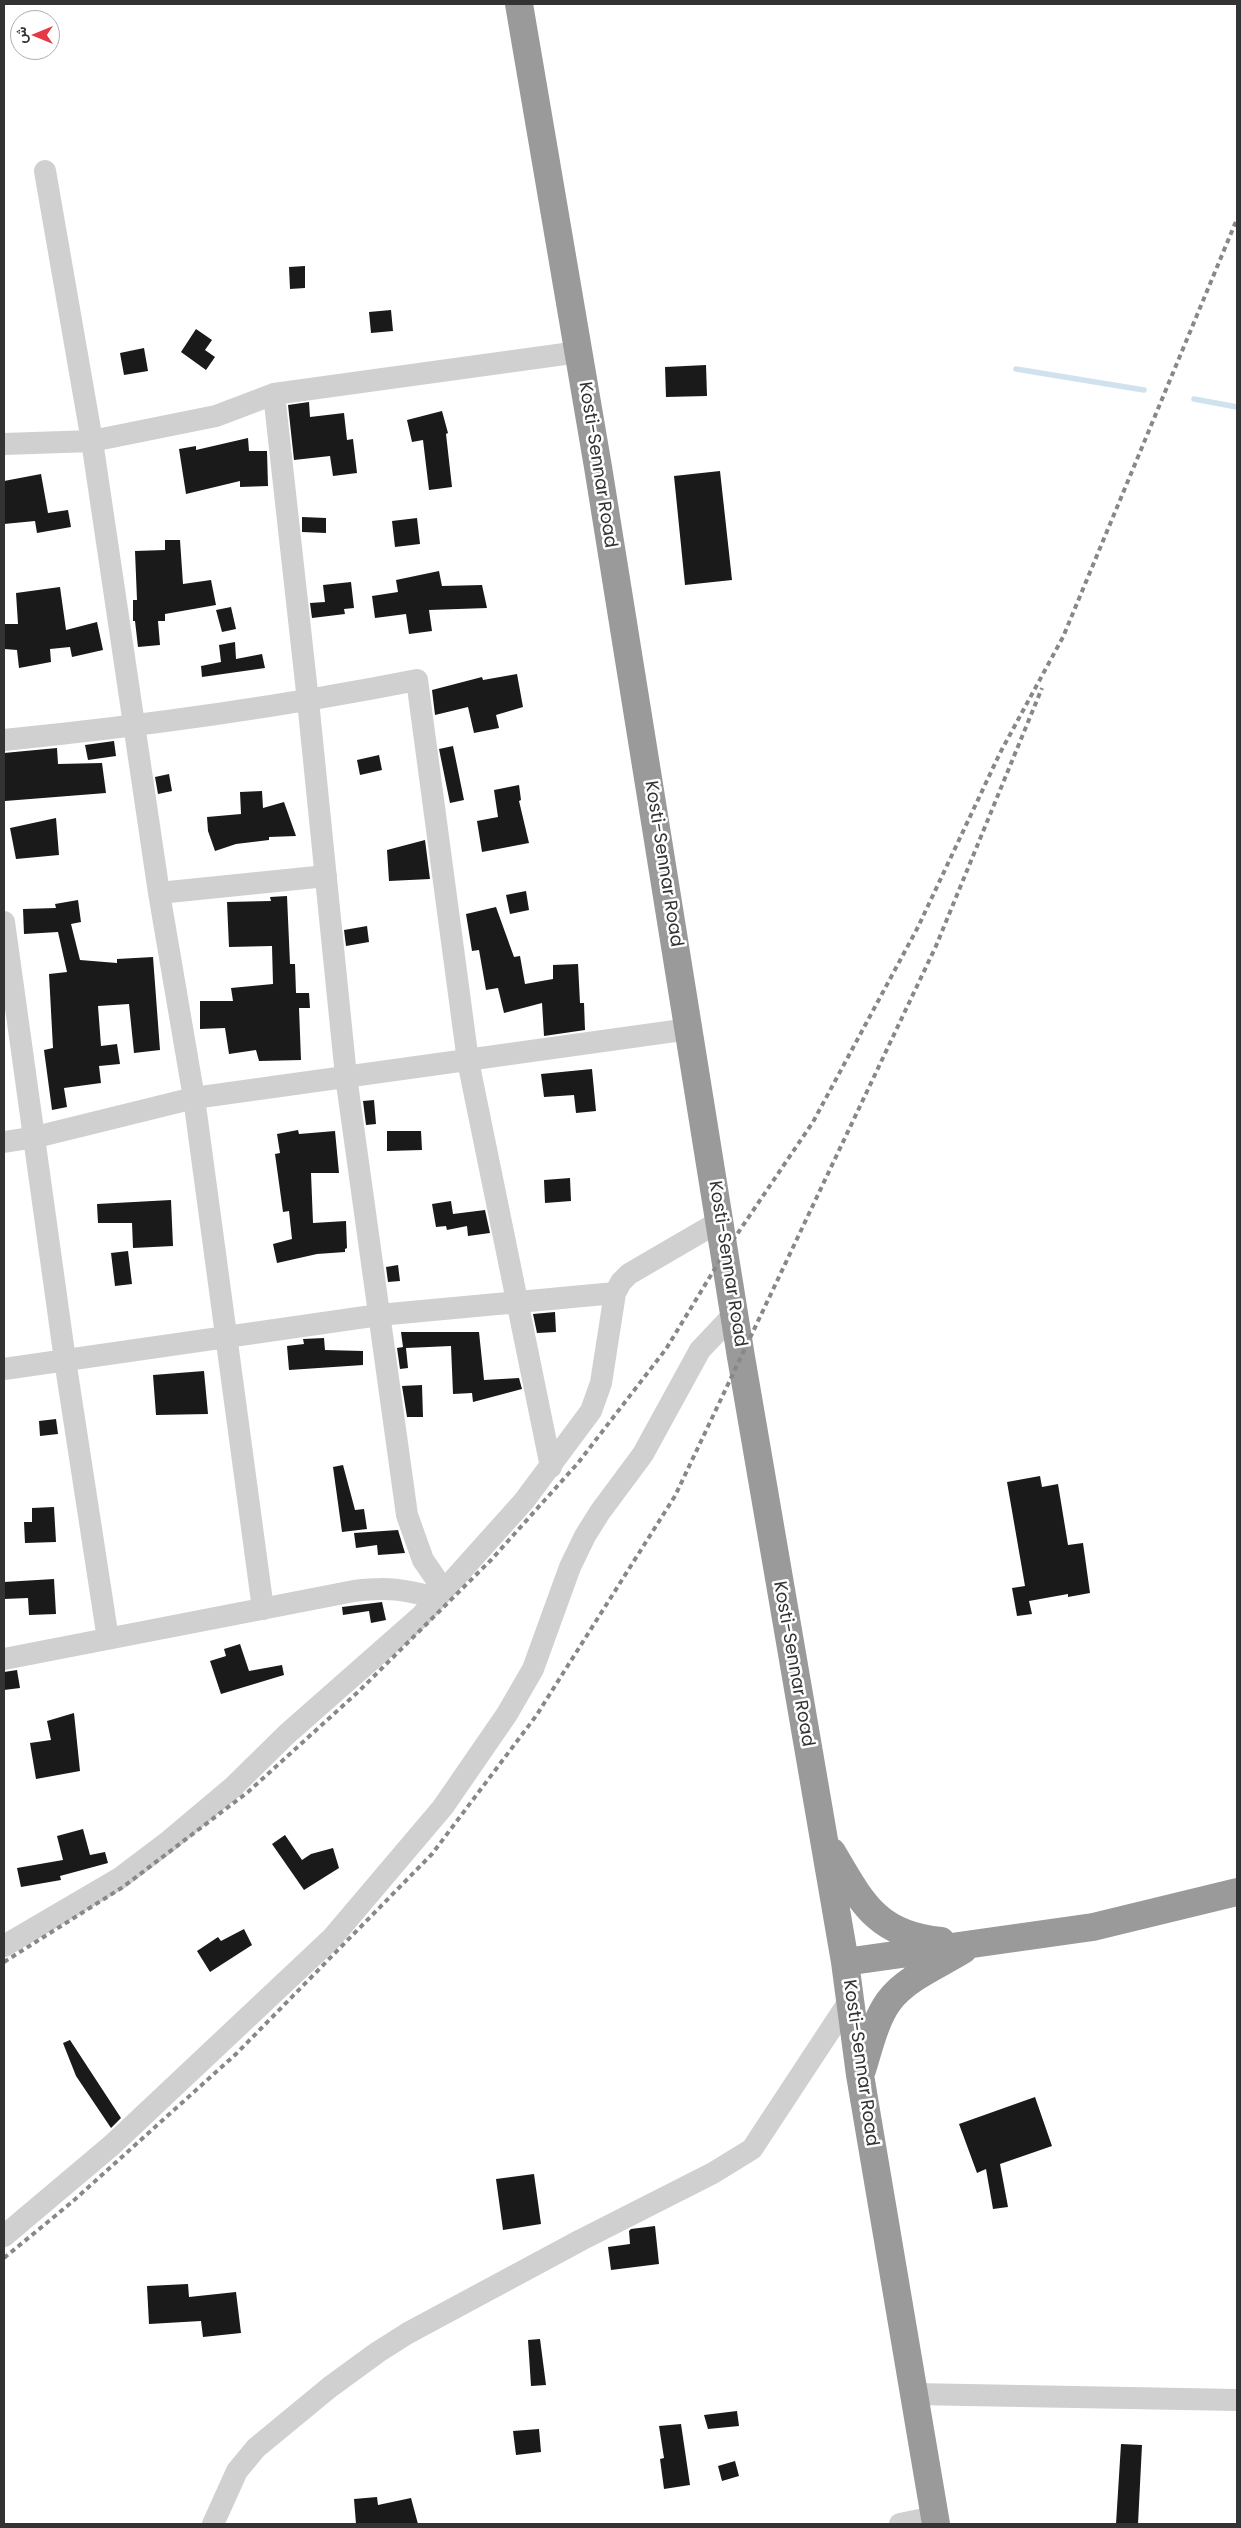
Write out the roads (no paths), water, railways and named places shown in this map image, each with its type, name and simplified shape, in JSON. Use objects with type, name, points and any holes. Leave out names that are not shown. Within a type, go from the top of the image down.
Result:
[{"type":"highway","name":"Kosti-Sennar Road","points":[[519,4],[579,352],[735,1313],[845,1962],[860,2075],[935,2521]]},
{"type":"highway","points":[[823,1837],[869,1911],[889,1927],[912,1937],[972,1944]]},
{"type":"highway","points":[[845,1962],[1093,1927],[1237,1892]]},
{"type":"highway","points":[[860,2075],[879,2022],[889,2001],[908,1984],[972,1944]]},
{"type":"street","points":[[45,171],[92,440],[133,727],[194,1098],[263,1609]]},
{"type":"street","points":[[4,444],[92,440],[216,416],[274,394],[579,352]]},
{"type":"street","points":[[274,394],[346,1076],[407,1515],[423,1560],[440,1593]]},
{"type":"street","points":[[4,740],[133,727],[308,702],[417,680],[468,1061],[551,1467]]},
{"type":"street","points":[[159,893],[326,876]]},
{"type":"street","points":[[4,922],[36,1137],[66,1360],[108,1639]]},
{"type":"street","points":[[4,1142],[36,1137],[194,1098],[689,1029]]},
{"type":"street","points":[[5,1939],[120,1878],[169,1841],[232,1788],[287,1734],[402,1634],[524,1500],[551,1467],[591,1411],[601,1383],[615,1293],[621,1282],[628,1274],[720,1221]]},
{"type":"street","points":[[4,1369],[379,1314],[517,1304],[615,1293]]},
{"type":"street","points":[[4,2236],[112,2145],[325,1945],[442,1807],[507,1714],[534,1669],[570,1567],[585,1536],[600,1512],[644,1454],[700,1350],[735,1313]]},
{"type":"street","points":[[4,1659],[377,1589],[405,1589],[440,1593]]},
{"type":"street","points":[[213,2524],[237,2471],[256,2448],[330,2387],[378,2352],[408,2332],[581,2240],[713,2173],[752,2149],[850,2000]]},
{"type":"street","points":[[913,2394],[1237,2400]]},
{"type":"street","points":[[900,2524],[935,2521]]},
{"type":"waterway","points":[[1016,369],[1144,390]]},
{"type":"waterway","points":[[1194,399],[1237,407]]},
{"type":"railway","points":[[4,1962],[123,1887],[248,1792],[358,1692],[491,1560],[578,1463],[666,1349],[725,1252],[813,1122],[918,927],[1000,753],[1063,637],[1237,219]]},
{"type":"railway","points":[[4,2258],[72,2202],[236,2054],[432,1854],[536,1716],[675,1496],[936,946],[1042,688]]}]
